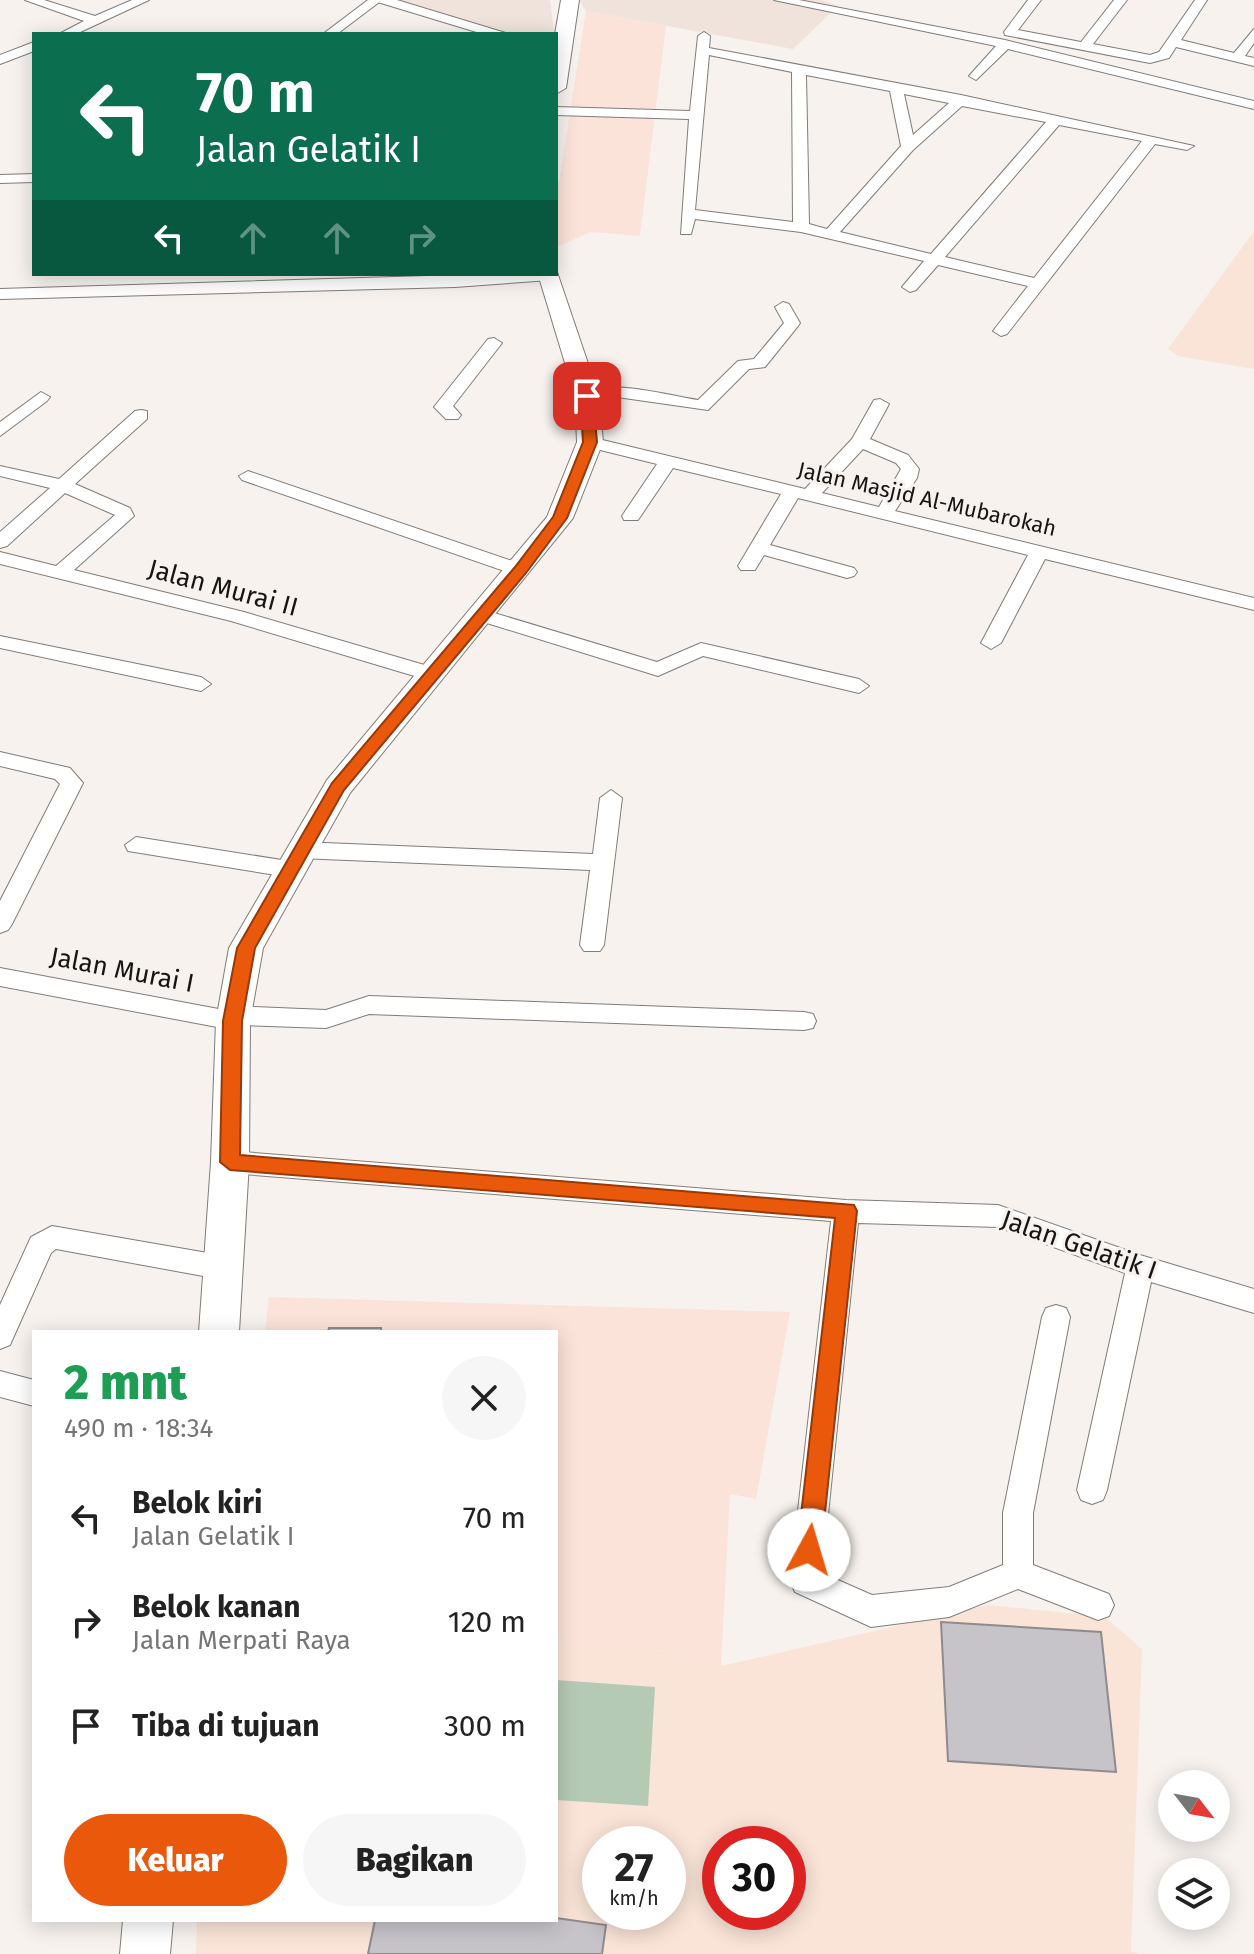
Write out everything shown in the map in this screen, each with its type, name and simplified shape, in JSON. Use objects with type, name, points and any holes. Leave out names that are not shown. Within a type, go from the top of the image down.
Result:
[{"type":"main road","points":[[558,68],[570,0]]},
{"type":"main road","points":[[219,1330],[230,1162],[233,1018],[246,948],[293,860],[338,787],[560,518],[590,442],[587,396],[551,276]]},
{"type":"main road","points":[[145,1954],[148,1922]]},
{"type":"street","points":[[31,0],[97,21]]},
{"type":"street","points":[[70,32],[143,0]]},
{"type":"street","points":[[332,32],[378,0],[494,32]]},
{"type":"street","points":[[780,0],[1005,44],[1254,105]]},
{"type":"street","points":[[1035,0],[1010,32],[1150,59],[1164,55],[1201,0]]},
{"type":"street","points":[[1084,47],[1121,0]]},
{"type":"street","points":[[1237,58],[1254,33]]},
{"type":"street","points":[[704,34],[687,223],[801,227],[1038,284]]},
{"type":"street","points":[[1172,42],[1254,62]]},
{"type":"street","points":[[976,76],[1005,44]]},
{"type":"street","points":[[0,60],[32,47]]},
{"type":"street","points":[[702,50],[1187,146]]},
{"type":"street","points":[[799,68],[801,227]]},
{"type":"street","points":[[896,87],[908,147]]},
{"type":"street","points":[[830,234],[908,147],[961,99]]},
{"type":"street","points":[[558,111],[697,115]]},
{"type":"street","points":[[910,287],[1056,119]]},
{"type":"street","points":[[1001,331],[1151,139]]},
{"type":"street","points":[[0,179],[32,178]]},
{"type":"street","points":[[0,294],[455,282],[526,276]]},
{"type":"street","points":[[587,396],[617,392],[693,406],[708,403],[744,365],[759,363],[792,323],[783,307]]},
{"type":"street","points":[[452,415],[443,407],[494,343]]},
{"type":"street","points":[[0,431],[41,397]]},
{"type":"street","points":[[748,566],[800,494],[860,441],[880,404]]},
{"type":"street","points":[[0,542],[141,415]]},
{"type":"street","points":[[860,441],[902,459],[910,469],[908,478],[883,514]]},
{"type":"street","name":"Jalan Masjid Al-Mubarokah","points":[[590,442],[1254,604]]},
{"type":"street","points":[[631,516],[669,460]]},
{"type":"street","points":[[0,471],[62,485],[123,512],[125,516],[59,573]]},
{"type":"street","points":[[248,476],[520,570]]},
{"type":"street","points":[[759,548],[847,572]]},
{"type":"street","points":[[991,643],[1040,550]]},
{"type":"street","name":"Jalan Murai II","points":[[0,558],[237,616],[431,674]]},
{"type":"street","points":[[481,615],[658,669],[701,649],[859,686]]},
{"type":"street","points":[[0,642],[201,684]]},
{"type":"street","points":[[0,924],[72,783],[62,773],[2,759]]},
{"type":"street","points":[[592,945],[611,798]]},
{"type":"street","points":[[136,845],[293,860],[602,862]]},
{"type":"street","name":"Jalan Murai I","points":[[0,977],[233,1018],[326,1019],[369,1005],[804,1021]]},
{"type":"street","name":"Jalan Gelatik I","points":[[230,1162],[846,1211],[998,1216],[1140,1267],[1254,1301]]},
{"type":"street","points":[[846,1211],[806,1581],[871,1611],[949,1602],[1018,1574],[1098,1605]]},
{"type":"street","points":[[0,1336],[41,1245],[52,1237],[225,1268]]},
{"type":"street","points":[[1092,1490],[1140,1267]]},
{"type":"street","points":[[1018,1574],[1018,1513],[1056,1317]]},
{"type":"street","points":[[0,1384],[32,1392]]},
{"type":"shaded area","points":[[397,0],[550,0],[554,32],[489,32]]},
{"type":"shaded area","points":[[579,0],[822,0],[838,6],[793,49],[586,11]]},
{"type":"shaded area","points":[[586,11],[666,26],[640,236],[591,232],[558,247],[558,187]]},
{"type":"shaded area","points":[[1254,231],[1254,369],[1178,356],[1168,349]]},
{"type":"shaded area","points":[[269,1297],[790,1312],[756,1499],[730,1494],[721,1666],[665,1651],[558,1642],[558,1330],[265,1330]]},
{"type":"shaded area","points":[[988,1605],[1105,1617],[1142,1649],[1131,1951],[1138,1954],[196,1954],[197,1922],[558,1922],[558,1642],[665,1651],[721,1666]]},
{"type":"green space","points":[[558,1680],[655,1687],[648,1806],[558,1800]]},
{"type":"building","points":[[329,1328],[381,1328],[381,1330]]},
{"type":"building","points":[[941,1622],[1101,1632],[1116,1772],[948,1761]]},
{"type":"building","points":[[558,1918],[582,1922],[582,1930],[605,1930],[602,1954],[368,1954],[375,1922],[558,1922]]},
{"type":"route","points":[[587,396],[590,442],[560,518],[338,787],[288,869],[246,948],[233,1021],[230,1162],[846,1211],[809,1550]]}]
